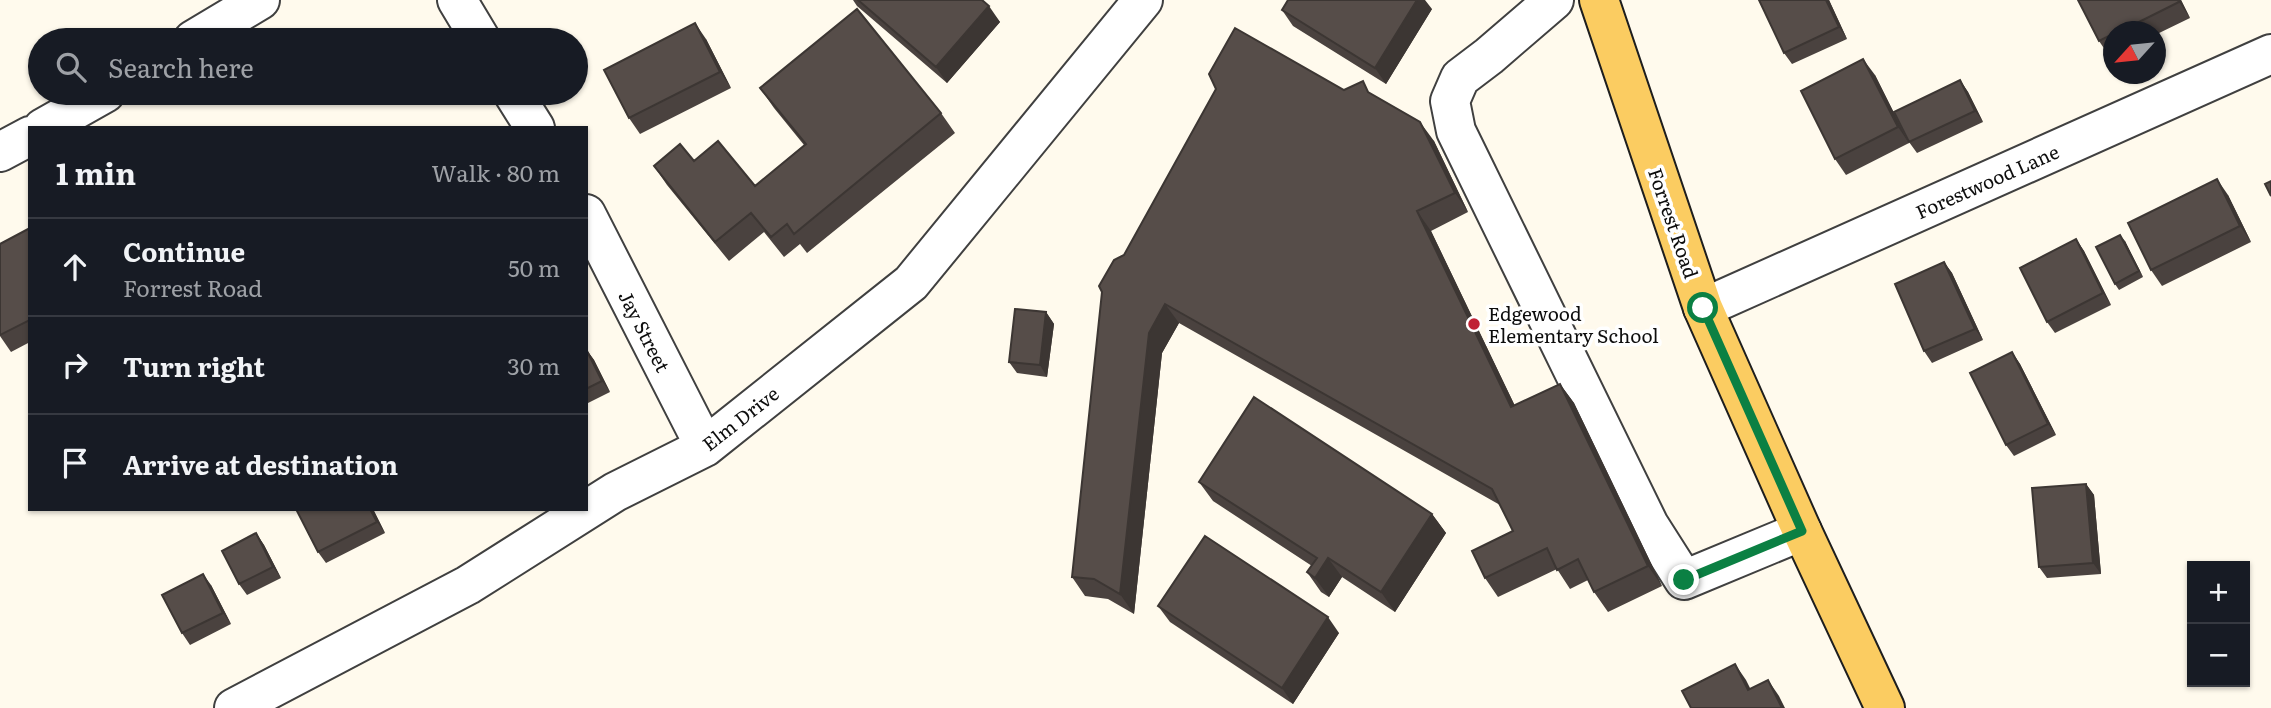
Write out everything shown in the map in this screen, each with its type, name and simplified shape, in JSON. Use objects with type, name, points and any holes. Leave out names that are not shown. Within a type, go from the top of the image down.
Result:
[{"type":"main road","name":"Forrest Road","points":[[1599,0],[1703,308],[1802,531],[1885,708]]},
{"type":"street","points":[[213,28],[260,0]]},
{"type":"street","points":[[457,0],[474,28]]},
{"type":"street","name":"Elm Drive","points":[[588,509],[615,492],[705,447],[911,283],[1143,0]]},
{"type":"street","points":[[1555,0],[1460,78],[1450,102],[1456,131],[1649,525],[1684,580],[1802,531]]},
{"type":"street","name":"Forestwood Lane","points":[[1703,308],[2271,54]]},
{"type":"street","points":[[47,126],[84,105]]},
{"type":"street","points":[[521,105],[534,126]]},
{"type":"street","points":[[0,152],[28,137]]},
{"type":"street","name":"Jay Street","points":[[588,218],[705,447]]},
{"type":"street","name":"Elm Drive","points":[[234,708],[468,585],[585,511]]},
{"type":"building","points":[[858,0],[982,0],[989,6],[936,67]]},
{"type":"building","points":[[1288,0],[1417,0],[1375,68],[1282,10]]},
{"type":"building","points":[[1759,0],[1826,0],[1839,27],[1784,53]]},
{"type":"building","points":[[2078,0],[2178,0],[2179,2],[2141,21],[2103,21],[2103,39],[2099,41]]},
{"type":"building","points":[[857,9],[941,113],[794,234],[787,224],[771,237],[751,213],[715,242],[654,166],[680,144],[694,161],[718,141],[755,186],[806,144],[760,88]]},
{"type":"building","points":[[695,23],[720,72],[629,118],[604,70]]},
{"type":"building","points":[[1235,28],[1344,90],[1363,81],[1368,92],[1420,122],[1455,193],[1417,211],[1511,407],[1560,384],[1648,566],[1594,592],[1578,559],[1557,570],[1547,548],[1485,578],[1472,551],[1513,531],[1492,489],[1165,304],[1149,333],[1120,594],[1094,579],[1072,577],[1102,292],[1099,286],[1114,260],[1124,255],[1216,89],[1209,74]]},
{"type":"building","points":[[1863,59],[1898,127],[1835,159],[1801,91]]},
{"type":"building","points":[[1960,80],[1975,111],[1909,142],[1894,112]]},
{"type":"building","points":[[2217,179],[2240,226],[2151,270],[2128,223]]},
{"type":"building","points":[[2271,181],[2271,196],[2265,184]]},
{"type":"building","points":[[28,229],[28,321],[0,335],[0,244]]},
{"type":"building","points":[[2120,235],[2139,271],[2115,284],[2096,247]]},
{"type":"building","points":[[2076,239],[2103,293],[2047,322],[2020,268]]},
{"type":"building","points":[[1944,262],[1975,329],[1924,351],[1895,284]]},
{"type":"building","points":[[1015,309],[1046,312],[1040,365],[1009,362]]},
{"type":"building","points":[[2012,352],[2048,424],[2006,445],[1970,373]]},
{"type":"building","points":[[588,353],[602,381],[588,388]]},
{"type":"building","points":[[1254,397],[1432,514],[1381,592],[1328,558],[1315,578],[1307,572],[1317,558],[1199,482]]},
{"type":"building","points":[[2086,484],[2093,563],[2039,567],[2032,488]]},
{"type":"building","points":[[297,511],[371,511],[377,522],[318,552]]},
{"type":"building","points":[[256,533],[273,567],[239,584],[222,551]]},
{"type":"building","points":[[1205,536],[1328,617],[1282,688],[1158,606]]},
{"type":"building","points":[[203,574],[223,613],[182,633],[162,595]]},
{"type":"building","points":[[1735,664],[1748,690],[1768,680],[1782,708],[1691,708],[1682,691]]},
{"type":"place","name":"Edgewood Elementary School","points":[[1474,324]]},
{"type":"route","points":[[1684,580],[1802,531],[1703,308]]}]
